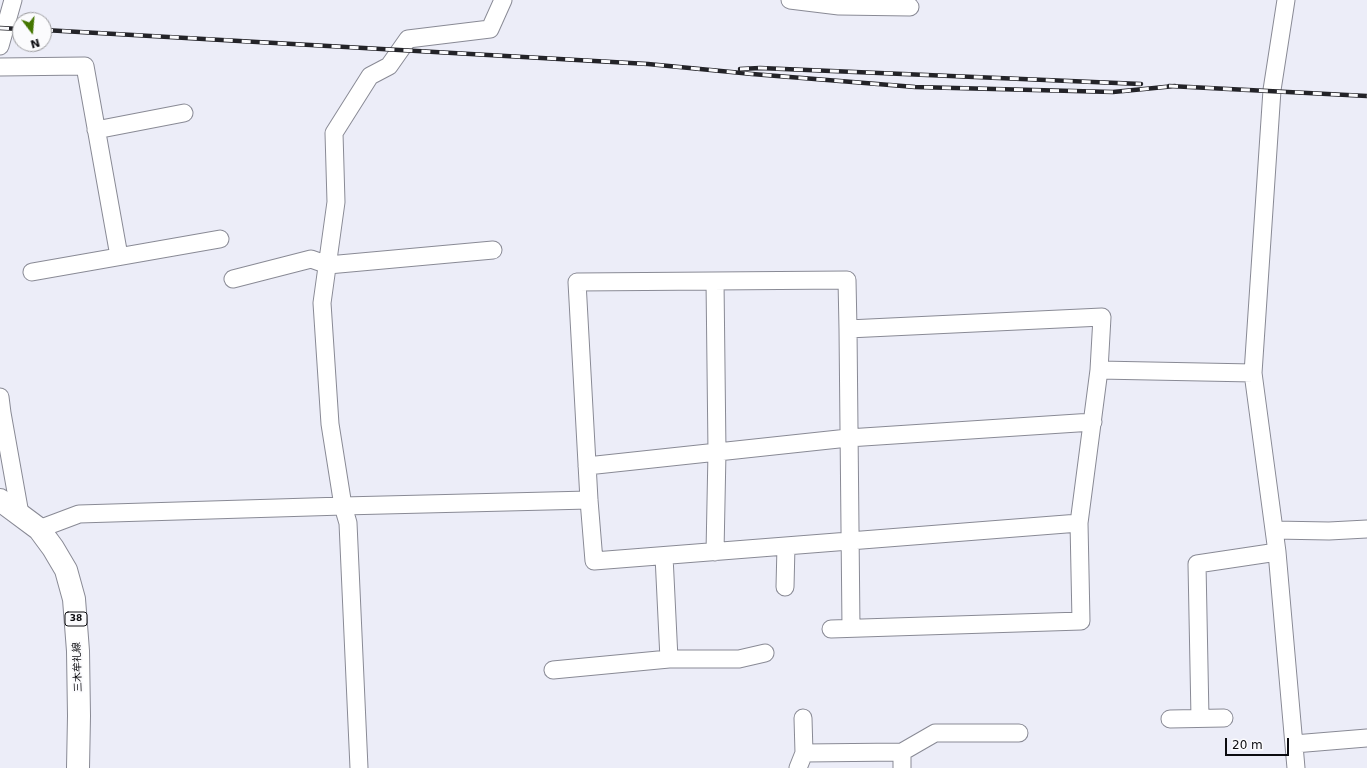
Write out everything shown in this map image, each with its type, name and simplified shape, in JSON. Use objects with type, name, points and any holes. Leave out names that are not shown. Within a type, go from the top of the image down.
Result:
[{"type":"main road","name":"三木牟礼線","points":[[0,500],[39,529],[53,548],[66,570],[74,599],[78,651],[80,716],[78,768]]},
{"type":"street","points":[[0,46],[13,0]]},
{"type":"street","points":[[359,768],[348,523],[343,506],[330,424],[322,303],[336,202],[334,133],[370,76],[389,66],[408,39],[490,29],[503,0]]},
{"type":"street","points":[[790,0],[839,6],[909,10]]},
{"type":"street","points":[[1286,0],[1272,90],[1253,373],[1277,552],[1296,768]]},
{"type":"street","points":[[0,67],[85,66],[119,256]]},
{"type":"street","points":[[96,130],[184,113]]},
{"type":"street","points":[[32,272],[220,239]]},
{"type":"street","points":[[233,279],[311,259],[328,265],[493,250]]},
{"type":"street","points":[[851,628],[849,541],[847,280],[577,282],[589,500],[594,561],[664,556],[849,541],[1080,523]]},
{"type":"street","points":[[714,281],[717,452],[715,552]]},
{"type":"street","points":[[831,629],[1081,621],[1080,523],[1099,370],[1102,318],[848,329]]},
{"type":"street","points":[[1099,370],[1253,373]]},
{"type":"street","points":[[0,397],[20,514]]},
{"type":"street","points":[[587,466],[848,438],[1093,422]]},
{"type":"street","points":[[39,529],[79,514],[589,500]]},
{"type":"street","points":[[1274,530],[1330,531],[1367,529]]},
{"type":"street","points":[[784,587],[786,546]]},
{"type":"street","points":[[1200,718],[1197,564],[1277,552]]},
{"type":"street","points":[[664,556],[669,658]]},
{"type":"street","points":[[553,670],[669,658],[740,658],[765,653]]},
{"type":"street","points":[[803,718],[801,760],[902,760],[935,733],[1019,733]]},
{"type":"street","points":[[1170,719],[1224,718]]},
{"type":"street","points":[[1294,744],[1367,738]]},
{"type":"railway","points":[[0,28],[12,29]]},
{"type":"railway","points":[[52,30],[648,64],[915,87],[1113,92],[1175,86]]},
{"type":"railway","points":[[740,69],[760,68],[1141,84]]},
{"type":"railway","points":[[1169,86],[1367,96]]}]
